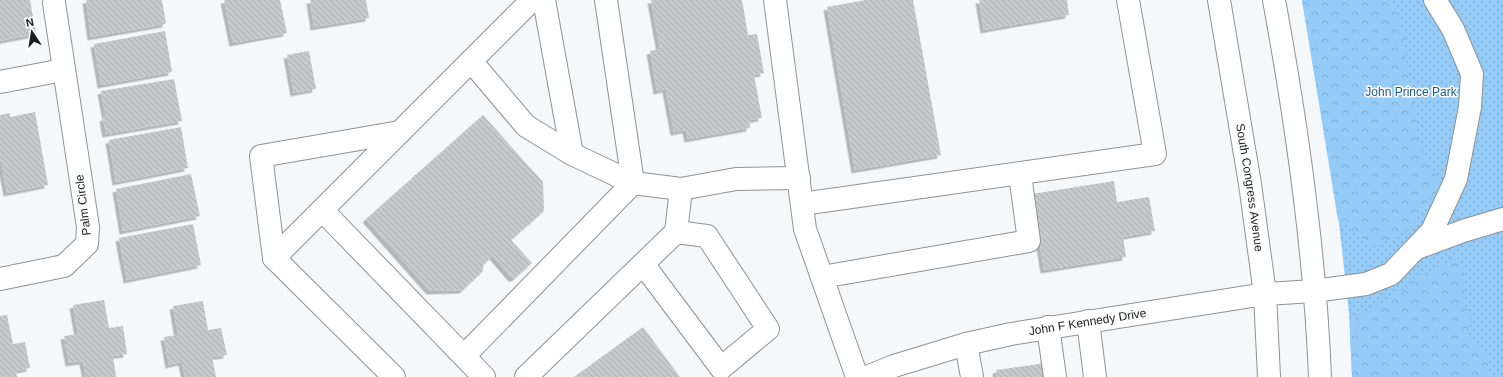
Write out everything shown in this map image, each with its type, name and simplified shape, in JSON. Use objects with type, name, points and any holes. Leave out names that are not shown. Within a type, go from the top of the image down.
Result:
[{"type":"street","points":[[274,258],[532,0]]},
{"type":"street","points":[[544,0],[572,154]]},
{"type":"street","points":[[606,0],[634,183]]},
{"type":"street","points":[[775,0],[805,229],[857,377]]},
{"type":"street","points":[[802,204],[1155,154],[1128,0]]},
{"type":"street","name":"South Congress Avenue","points":[[1219,0],[1250,184],[1265,294],[1269,377]]},
{"type":"street","points":[[1274,0],[1288,78],[1303,180],[1314,291],[1320,377]]},
{"type":"street","name":"John F Kennedy Drive","points":[[867,377],[894,366],[966,344],[1011,334],[1265,294],[1314,291],[1366,284],[1391,274],[1432,231],[1456,179],[1470,107],[1472,74],[1453,29],[1436,0]]},
{"type":"street","name":"Palm Circle","points":[[0,279],[64,266],[87,244],[88,227],[54,3]]},
{"type":"street","points":[[471,61],[526,126],[572,154],[634,183],[681,189],[736,179],[798,178]]},
{"type":"street","points":[[0,82],[63,70]]},
{"type":"street","points":[[394,377],[274,258],[261,156],[400,132]]},
{"type":"street","points":[[822,277],[1029,241],[1020,174]]},
{"type":"street","points":[[464,356],[634,183]]},
{"type":"street","points":[[526,377],[676,232],[681,189]]},
{"type":"street","points":[[322,210],[484,377]]},
{"type":"street","points":[[1414,250],[1463,231],[1503,219]]},
{"type":"street","points":[[643,264],[721,368],[768,329],[707,236],[676,232]]},
{"type":"street","points":[[1088,321],[1095,377]]},
{"type":"street","points":[[1048,327],[1055,377]]},
{"type":"street","points":[[966,344],[972,377]]},
{"type":"green space","name":"John Prince Park","points":[[1302,0],[1503,0],[1503,377],[1352,377],[1349,313],[1338,214]]},
{"type":"green space","points":[[1302,0],[1391,0],[1404,34],[1406,63],[1417,123],[1415,132],[1427,164],[1440,179],[1437,192],[1427,200],[1415,221],[1406,230],[1392,237],[1382,245],[1374,246],[1338,220]]},
{"type":"green space","points":[[1458,257],[1464,270],[1466,287],[1464,302],[1470,318],[1467,336],[1489,355],[1488,377],[1352,377],[1350,332],[1353,321],[1360,315],[1409,286],[1435,267]]},
{"type":"building","points":[[0,0],[30,0],[36,34],[0,41]]},
{"type":"building","points":[[86,0],[162,0],[166,24],[91,37]]},
{"type":"building","points":[[224,0],[280,0],[287,33],[233,43]]},
{"type":"building","points":[[310,0],[366,0],[369,18],[314,27]]},
{"type":"building","points":[[651,0],[742,0],[748,35],[757,34],[764,73],[754,75],[762,118],[749,120],[750,128],[688,139],[686,130],[674,132],[666,89],[657,91],[650,51],[660,49]]},
{"type":"building","points":[[866,0],[913,0],[941,155],[855,170],[827,7]]},
{"type":"building","points":[[979,0],[1067,0],[1069,15],[984,30]]},
{"type":"building","points":[[165,31],[172,72],[101,85],[94,44]]},
{"type":"building","points":[[309,51],[316,89],[294,93],[287,55]]},
{"type":"building","points":[[174,79],[182,121],[106,134],[103,118],[106,117],[101,91]]},
{"type":"building","points":[[35,112],[48,185],[7,193],[0,156],[0,115],[10,113],[10,117]]},
{"type":"building","points":[[483,115],[543,182],[544,211],[511,240],[532,263],[515,278],[512,278],[493,256],[483,265],[483,271],[463,290],[430,291],[366,219]]},
{"type":"building","points":[[181,127],[188,168],[116,182],[109,140]]},
{"type":"building","points":[[191,174],[200,216],[123,231],[116,189]]},
{"type":"building","points":[[1114,181],[1117,202],[1149,197],[1155,231],[1123,237],[1126,257],[1044,270],[1032,194]]},
{"type":"building","points":[[193,224],[201,265],[127,280],[119,238]]},
{"type":"building","points":[[104,300],[109,328],[123,326],[127,354],[113,356],[116,377],[86,377],[83,361],[69,363],[64,336],[78,334],[73,305]]},
{"type":"building","points":[[203,301],[208,330],[221,328],[227,355],[212,357],[216,377],[185,377],[182,362],[169,365],[164,337],[178,335],[173,306]]},
{"type":"building","points":[[7,315],[13,344],[25,342],[30,368],[16,371],[17,377],[0,377],[0,316]]},
{"type":"building","points":[[643,327],[680,377],[574,377]]},
{"type":"building","points":[[1046,363],[1048,377],[997,377],[996,370]]}]
